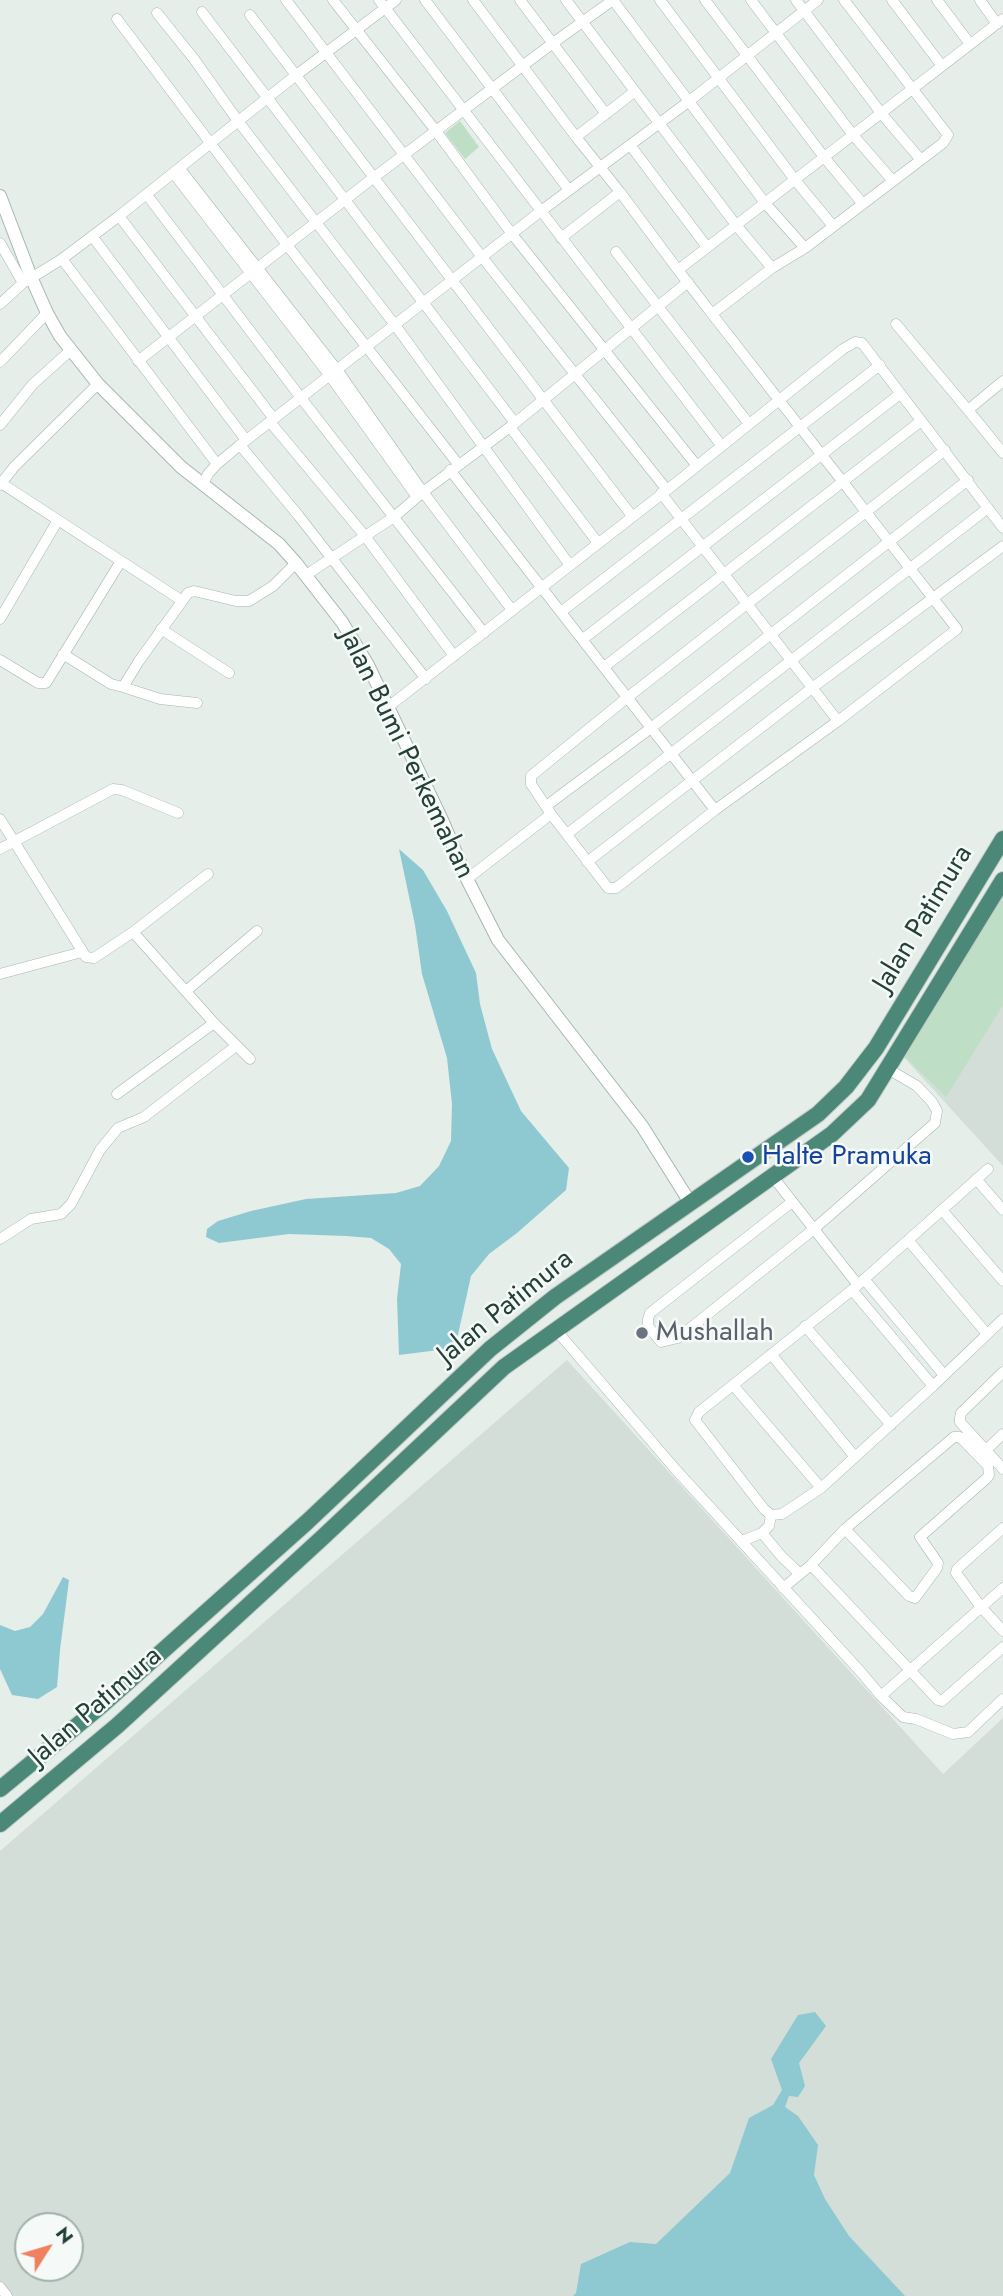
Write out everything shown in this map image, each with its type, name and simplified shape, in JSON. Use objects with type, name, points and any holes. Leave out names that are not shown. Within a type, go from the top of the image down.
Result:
[{"type":"highway","name":"Jalan Patimura","points":[[0,1790],[102,1705],[307,1522],[490,1349],[555,1297],[818,1114],[846,1087],[876,1048],[1003,839]]},
{"type":"highway","name":"Jalan Patimura","points":[[0,1824],[118,1725],[504,1367],[832,1134],[868,1100],[1003,880]]},
{"type":"highway","points":[[963,903],[982,914]]},
{"type":"street","points":[[286,0],[575,374],[664,492],[681,519],[838,721]]},
{"type":"street","points":[[333,0],[603,351],[697,466]]},
{"type":"street","points":[[0,304],[27,280],[62,259],[147,195],[355,29],[382,4],[396,0]]},
{"type":"street","points":[[425,0],[569,190]]},
{"type":"street","points":[[473,0],[678,270],[688,282],[712,314],[866,512],[889,541],[957,629],[614,889],[604,885],[549,810],[531,783],[531,776],[747,604],[866,512],[945,450]]},
{"type":"street","points":[[520,0],[606,114]]},
{"type":"street","points":[[566,0],[736,225],[772,268]]},
{"type":"street","points":[[138,361],[344,200],[613,0],[765,203],[805,248]]},
{"type":"street","points":[[660,0],[795,180],[833,226]]},
{"type":"street","points":[[705,0],[863,204]]},
{"type":"street","points":[[751,0],[853,135],[893,181]]},
{"type":"street","points":[[796,0],[881,113],[921,160]]},
{"type":"street","points":[[203,484],[217,464],[243,443],[818,0]]},
{"type":"street","points":[[712,314],[921,160],[943,142],[948,134],[844,0]]},
{"type":"street","points":[[892,0],[942,66]]},
{"type":"street","points":[[937,0],[970,44]]},
{"type":"street","points":[[678,270],[1000,22],[980,0]]},
{"type":"street","points":[[382,4],[722,445]]},
{"type":"street","points":[[202,12],[423,302],[597,543]]},
{"type":"street","points":[[157,13],[395,325],[569,564]]},
{"type":"street","points":[[250,15],[545,398],[632,516]]},
{"type":"street","points":[[117,19],[367,348],[541,586],[715,810]]},
{"type":"street","points":[[576,137],[634,92]]},
{"type":"street","points":[[630,145],[707,247]]},
{"type":"street","points":[[177,171],[334,373],[420,495],[512,610]]},
{"type":"street","points":[[561,238],[620,192]]},
{"type":"street","points":[[147,195],[484,633]]},
{"type":"street","name":"Jalan Bumi Perkemahan","points":[[0,196],[27,280],[71,350],[98,384],[161,449],[260,528],[296,563],[342,622],[368,666],[498,940],[642,1126],[691,1204]]},
{"type":"street","points":[[119,216],[272,421],[365,536],[454,656]]},
{"type":"street","points":[[92,236],[243,443],[426,679]]},
{"type":"street","points":[[0,243],[27,280]]},
{"type":"street","points":[[617,252],[749,424]]},
{"type":"street","points":[[62,259],[217,464]]},
{"type":"street","points":[[306,575],[394,517],[688,282]]},
{"type":"street","points":[[0,287],[9,296]]},
{"type":"street","points":[[0,362],[47,313]]},
{"type":"street","points":[[896,324],[1003,453]]},
{"type":"street","points":[[388,707],[780,401],[846,346],[855,342],[862,343],[880,365],[1003,528]]},
{"type":"street","points":[[0,425],[33,384],[71,350]]},
{"type":"street","points":[[561,612],[880,365]]},
{"type":"street","points":[[968,410],[1003,382]]},
{"type":"street","points":[[98,384],[13,467],[1,484],[181,600]]},
{"type":"street","points":[[583,639],[900,394]]},
{"type":"street","points":[[604,667],[922,421]]},
{"type":"street","points":[[467,879],[651,728],[968,480]]},
{"type":"street","points":[[567,834],[988,508]]},
{"type":"street","points":[[0,619],[58,520]]},
{"type":"street","points":[[587,862],[812,688],[934,600],[1003,546]]},
{"type":"street","points":[[0,660],[44,684],[121,561]]},
{"type":"street","points":[[123,687],[188,593],[194,591],[236,601],[249,601],[273,586],[296,563]]},
{"type":"street","points":[[161,629],[229,674]]},
{"type":"street","points":[[63,654],[111,684],[160,699],[197,703]]},
{"type":"street","points":[[0,849],[113,789],[122,790],[178,813]]},
{"type":"street","points":[[0,819],[82,952],[89,959],[133,932],[208,874]]},
{"type":"street","points":[[187,992],[257,931]]},
{"type":"street","points":[[133,932],[250,1059]]},
{"type":"street","points":[[0,974],[82,952]]},
{"type":"street","points":[[117,1094],[214,1023]]},
{"type":"street","points":[[0,1239],[31,1219],[61,1214],[71,1204],[100,1150],[118,1128],[144,1117],[236,1046]]},
{"type":"street","points":[[792,1202],[650,1313],[648,1326],[661,1342],[678,1338],[814,1228],[936,1123],[937,1111],[932,1102],[917,1086],[888,1069]]},
{"type":"street","points":[[742,1541],[762,1533],[769,1526],[771,1515],[695,1420],[699,1412],[858,1285],[988,1169]]},
{"type":"street","points":[[773,1177],[933,1386]]},
{"type":"street","points":[[976,1179],[1003,1210]]},
{"type":"street","points":[[942,1210],[1003,1281]]},
{"type":"street","points":[[908,1240],[987,1334]]},
{"type":"street","points":[[858,1285],[944,1375]]},
{"type":"street","points":[[771,1515],[782,1514],[821,1488],[1003,1319]]},
{"type":"street","points":[[805,1326],[891,1424]]},
{"type":"street","points":[[556,1330],[661,1452],[903,1717],[916,1719],[953,1734],[968,1732],[1003,1699]]},
{"type":"street","points":[[771,1354],[855,1457]]},
{"type":"street","points":[[1003,1372],[960,1415],[960,1422],[1003,1469]]},
{"type":"street","points":[[733,1385],[821,1488]]},
{"type":"street","points":[[986,1450],[1003,1434]]},
{"type":"street","points":[[783,1588],[811,1565],[845,1529],[956,1435],[988,1466],[987,1478],[920,1536],[938,1563],[915,1598],[909,1596],[845,1529]]},
{"type":"street","points":[[1003,1528],[957,1571],[981,1607],[1003,1631]]},
{"type":"street","points":[[762,1533],[799,1573]]},
{"type":"street","points":[[811,1565],[936,1699],[942,1701],[1003,1647]]},
{"type":"street","points":[[881,1696],[1003,1588]]},
{"type":"street","points":[[0,2287],[7,2296]]},
{"type":"shaded area","points":[[1003,888],[1003,1166],[900,1053]]},
{"type":"shaded area","points":[[567,1360],[943,1774],[1003,1718],[1003,2296],[0,2296],[0,1851]]},
{"type":"green space","points":[[460,121],[479,147],[465,159],[445,133]]},
{"type":"green space","points":[[1003,891],[1003,1005],[946,1097],[901,1053]]},
{"type":"water","points":[[399,849],[423,870],[447,911],[476,973],[480,1004],[492,1049],[521,1111],[569,1168],[566,1190],[489,1254],[471,1276],[455,1348],[399,1355],[397,1299],[401,1264],[389,1249],[371,1238],[346,1236],[289,1234],[219,1243],[206,1237],[207,1229],[218,1221],[251,1211],[306,1199],[396,1193],[420,1186],[439,1166],[451,1141],[452,1104],[447,1058],[422,974]]},
{"type":"water","points":[[63,1577],[69,1580],[57,1687],[38,1699],[12,1695],[0,1669],[0,1625],[15,1631],[30,1627],[43,1614]]},
{"type":"water","points":[[815,2012],[826,2026],[799,2063],[805,2086],[798,2097],[789,2096],[785,2107],[798,2116],[818,2145],[814,2175],[825,2199],[849,2236],[905,2296],[573,2296],[576,2293],[581,2264],[630,2242],[656,2244],[730,2173],[749,2118],[773,2105],[782,2090],[771,2059],[798,2015]]},
{"type":"place","name":"Halte Pramuka","points":[[748,1157]]},
{"type":"place","name":"Mushallah","points":[[642,1333]]}]
